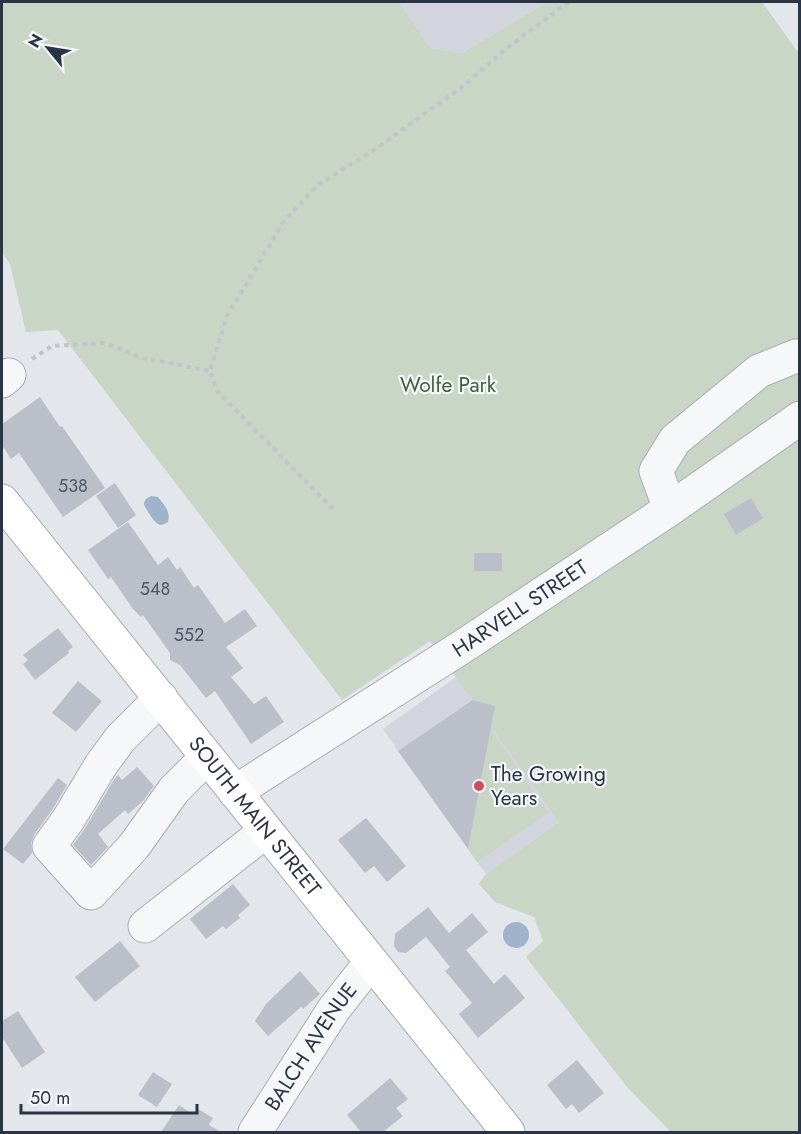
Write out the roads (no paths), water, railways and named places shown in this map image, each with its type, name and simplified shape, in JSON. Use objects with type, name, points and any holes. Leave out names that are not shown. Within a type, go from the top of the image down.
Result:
[{"type":"main road","name":"SOUTH MAIN STREET","points":[[2,501],[508,1132]]},
{"type":"street","points":[[670,509],[656,471],[675,440],[759,371],[800,356]]},
{"type":"street","name":"HARVELL STREET","points":[[235,792],[465,645],[670,509],[800,418]]},
{"type":"street","points":[[161,698],[120,739],[49,846],[91,893],[134,846],[174,790],[207,757]]},
{"type":"street","points":[[145,926],[266,831]]},
{"type":"street","name":"BALCH AVENUE","points":[[255,1132],[334,1009],[371,962]]},
{"type":"water","points":[[151,496],[158,497],[166,508],[169,515],[168,522],[161,525],[157,523],[144,506],[145,500]]},
{"type":"water","points":[[516,922],[526,925],[529,935],[526,945],[516,948],[506,945],[503,935],[506,925]]},
{"type":"place","name":"The Growing Years","points":[[479,786]]},
{"type":"park label","name":"Wolfe Park","points":[[448,385]]}]
